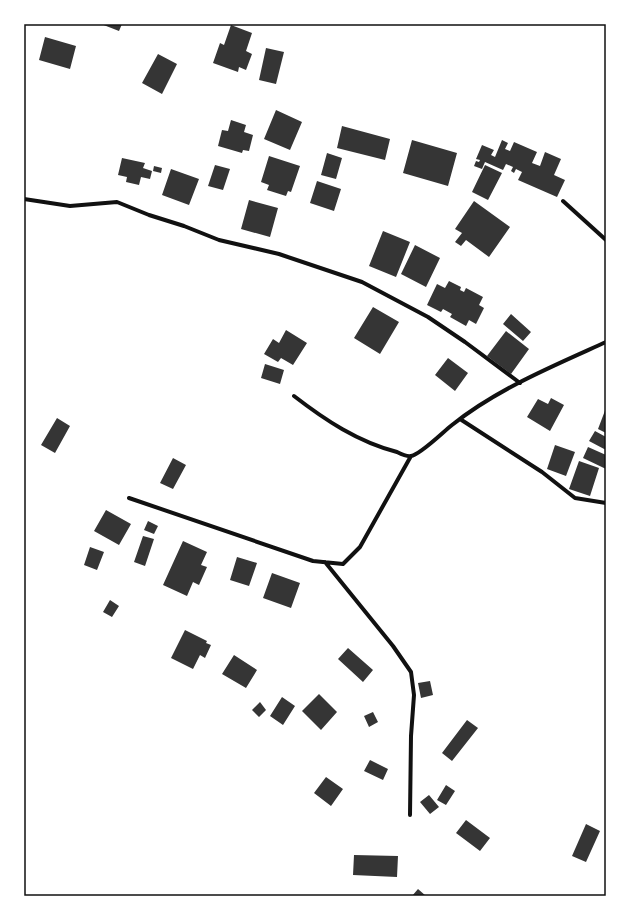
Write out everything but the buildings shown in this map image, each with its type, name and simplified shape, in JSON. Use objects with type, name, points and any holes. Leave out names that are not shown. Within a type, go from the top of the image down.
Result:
[{"type":"street","points":[[24,199],[70,206],[117,202],[219,240],[279,254],[362,282],[428,317],[465,342],[520,383]]},
{"type":"street","points":[[563,201],[606,240]]},
{"type":"street","points":[[129,498],[313,561],[342,564],[360,547],[411,456],[423,450],[433,440],[460,419],[520,383],[542,371],[606,342]]},
{"type":"street","points":[[294,396],[323,418],[351,435],[391,451],[411,456]]},
{"type":"street","points":[[460,419],[542,472],[575,498],[606,503]]},
{"type":"street","points":[[325,562],[393,646],[411,672],[414,695],[411,736],[410,815]]}]
